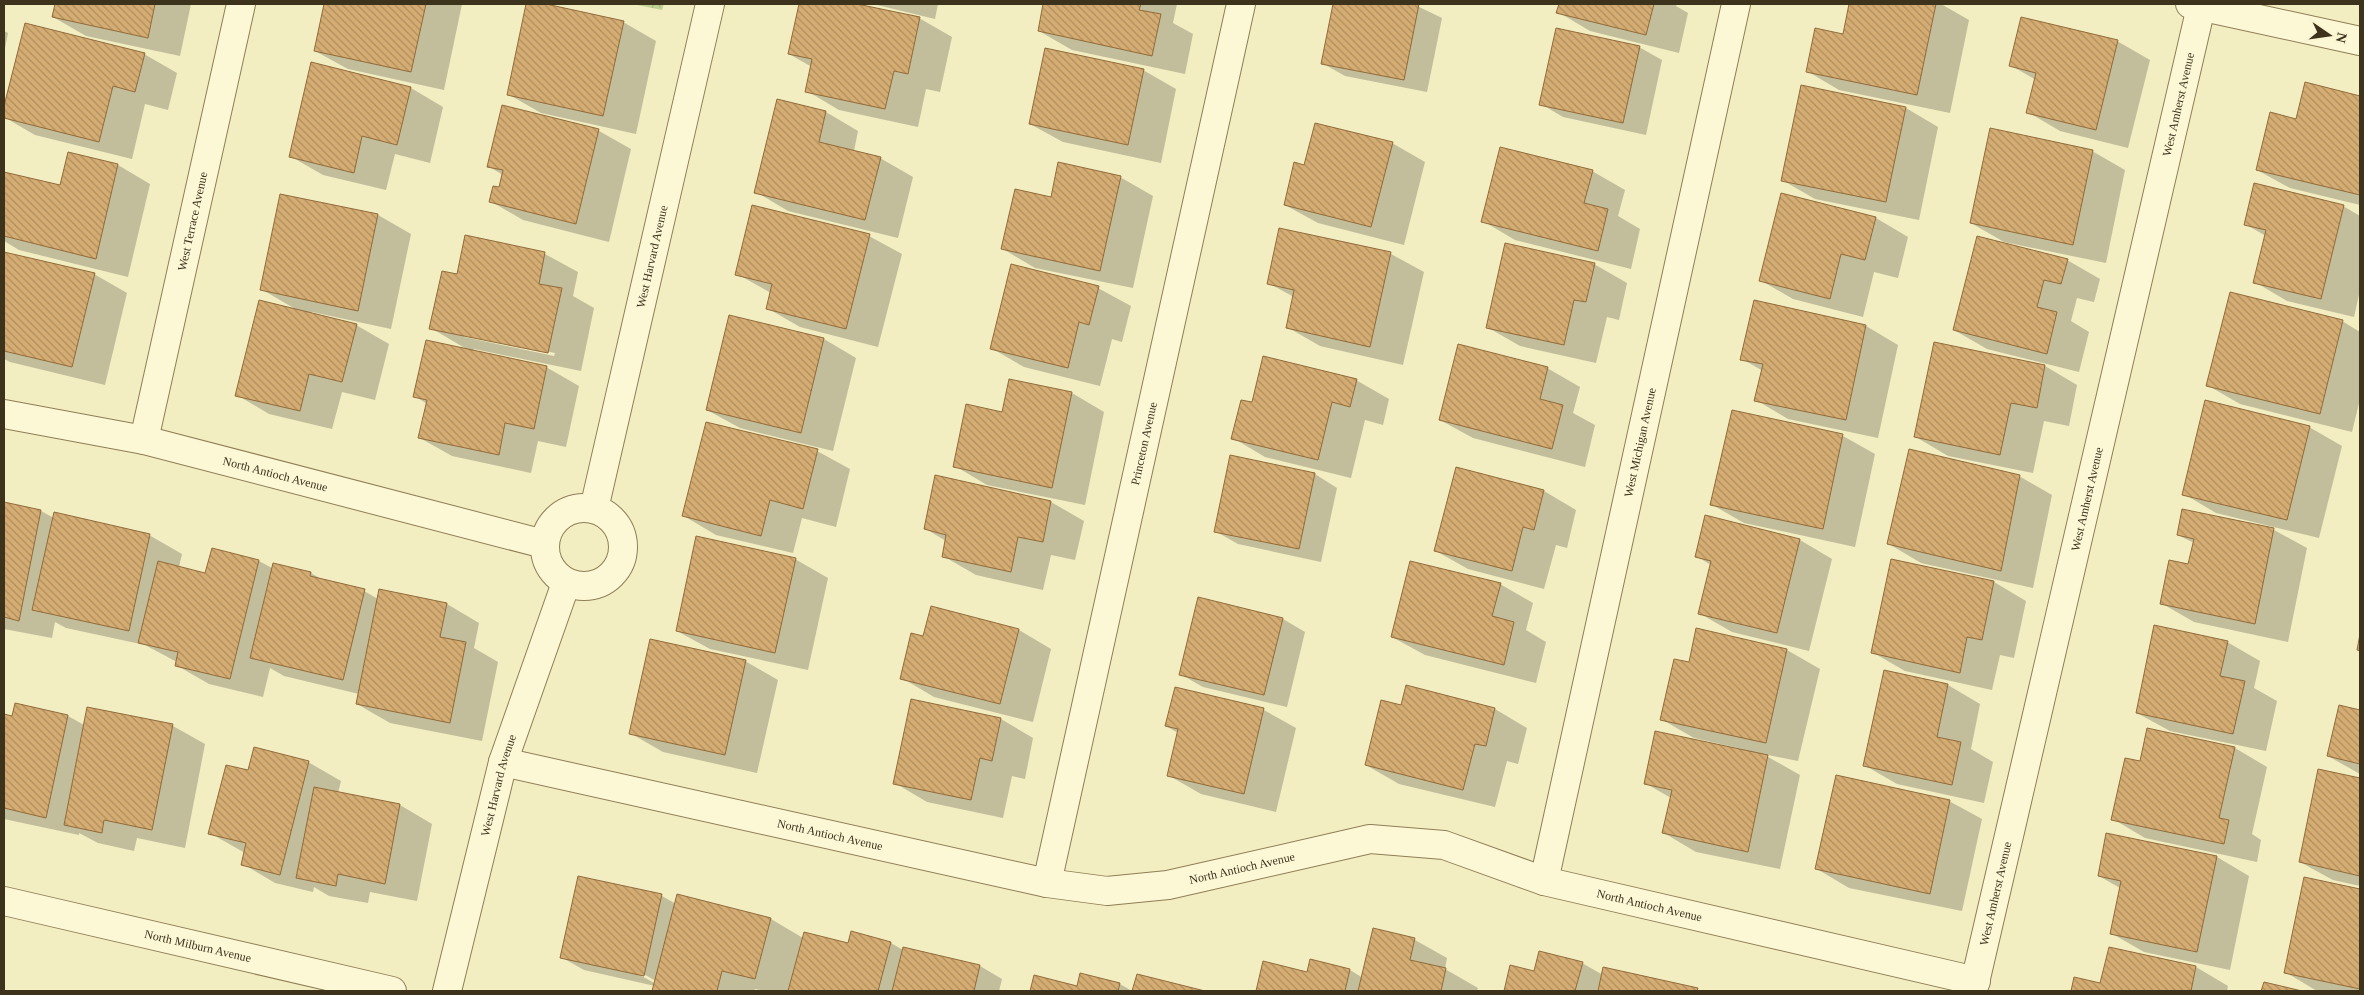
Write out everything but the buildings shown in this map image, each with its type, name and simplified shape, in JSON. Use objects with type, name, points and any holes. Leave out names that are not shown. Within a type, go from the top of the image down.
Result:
[{"type":"street","name":"West Terrace Avenue","points":[[144,440],[240,4]]},
{"type":"street","name":"West Harvard Avenue","points":[[594,509],[710,4]]},
{"type":"street","name":"Princeton Avenue","points":[[1047,883],[1241,4]]},
{"type":"street","name":"West Michigan Avenue","points":[[1544,881],[1736,4]]},
{"type":"street","points":[[2195,5],[2360,41]]},
{"type":"street","name":"West Amherst Avenue","points":[[1974,986],[2195,5]]},
{"type":"street","name":"North Antioch Avenue","points":[[4,414],[144,440],[544,544]]},
{"type":"street","points":[[582,507],[594,509],[606,514],[615,523],[622,535],[621,561],[614,573],[604,581],[592,586],[579,587],[566,583],[556,576],[549,567],[545,556],[544,544],[552,523],[561,515],[582,507]]},
{"type":"street","name":"West Harvard Avenue","points":[[447,991],[503,762],[566,583]]},
{"type":"street","name":"North Antioch Avenue","points":[[503,762],[1047,883],[1108,891],[1168,885],[1370,839],[1444,845],[1544,881],[1974,986]]},
{"type":"street","name":"North Milburn Avenue","points":[[4,901],[392,991]]},
{"type":"green space","points":[[632,4],[664,4],[662,10]]}]
